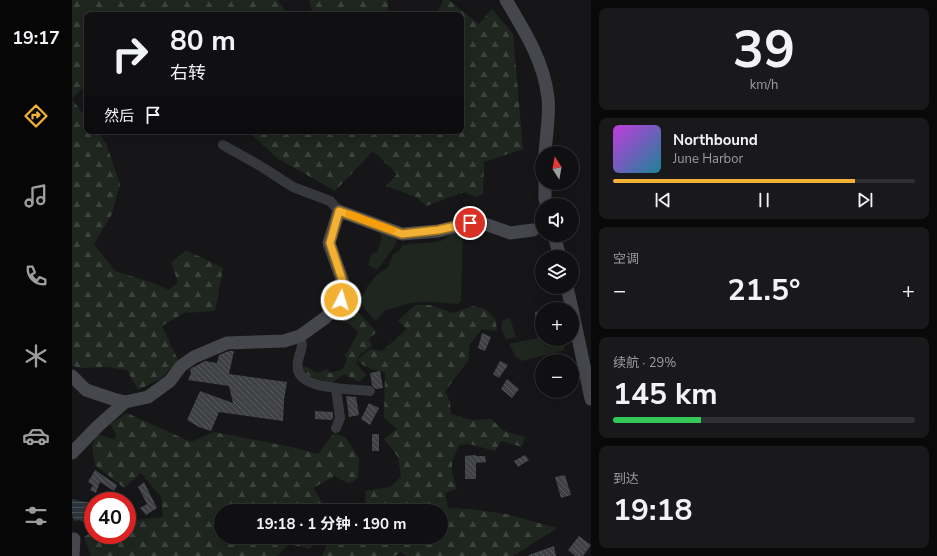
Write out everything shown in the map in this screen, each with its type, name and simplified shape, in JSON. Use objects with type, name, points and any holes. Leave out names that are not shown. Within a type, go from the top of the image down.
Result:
[{"type":"street","points":[[506,0],[527,35],[541,66],[548,98],[545,146]]},
{"type":"street","points":[[224,145],[293,187],[330,201],[339,211],[402,234],[438,230],[470,223],[485,224],[510,233],[533,230]]},
{"type":"street","points":[[72,376],[86,390],[126,402],[148,397],[170,381],[181,366],[194,357],[227,343],[284,341],[300,336],[325,318],[341,300],[343,282],[330,243],[339,211]]},
{"type":"street","points":[[300,336],[302,345],[297,361],[299,372],[309,382],[336,388],[370,391]]},
{"type":"street","points":[[579,342],[591,399]]},
{"type":"street","points":[[336,388],[340,418],[336,428]]},
{"type":"street","points":[[72,453],[126,402]]},
{"type":"street","points":[[73,536],[73,556]]},
{"type":"green space","points":[[72,0],[278,0],[285,12],[84,12],[84,87],[72,99]]},
{"type":"green space","points":[[309,0],[388,0],[388,9],[390,12],[306,12],[312,10]]},
{"type":"green space","points":[[443,0],[449,0],[464,12],[437,12]]},
{"type":"green space","points":[[492,9],[513,34],[523,149],[484,162],[483,194],[475,197],[464,192],[426,206],[416,197],[386,186],[397,174],[373,151],[335,191],[277,158],[251,134],[464,134],[464,12],[479,24]]},
{"type":"green space","points":[[72,99],[84,115],[84,134],[99,134],[106,143],[120,184],[112,214],[94,244],[115,271],[153,283],[169,290],[178,282],[171,263],[186,250],[223,268],[215,311],[184,313],[162,326],[178,360],[162,378],[138,390],[127,370],[108,367],[82,368],[72,366]]},
{"type":"green space","points":[[383,228],[395,235],[397,240],[393,249],[377,270],[368,265],[372,253],[377,252],[382,239],[380,234]]},
{"type":"green space","points":[[454,232],[463,233],[461,301],[458,304],[429,302],[411,303],[386,310],[375,321],[359,302],[374,278],[388,268],[393,254],[400,250],[402,245],[436,242],[443,240]]},
{"type":"green space","points":[[347,305],[357,311],[377,332],[369,338],[372,346],[359,355],[358,359],[370,349],[382,351],[407,329],[398,321],[415,305],[430,305],[453,313],[473,306],[485,309],[495,318],[497,331],[482,329],[470,344],[468,361],[445,391],[450,402],[451,414],[471,420],[491,419],[504,431],[525,437],[522,447],[501,441],[495,451],[469,444],[459,445],[452,467],[457,489],[445,493],[447,504],[365,504],[366,491],[390,487],[401,477],[398,457],[384,439],[397,429],[384,418],[385,372],[366,367],[358,360],[356,363],[366,375],[359,382],[344,374],[331,384],[299,372],[305,366],[318,373],[327,369],[330,373],[343,369],[347,360],[344,354],[347,353],[358,333],[352,326],[338,318]]},
{"type":"green space","points":[[510,318],[516,337],[506,340],[501,328],[503,320]]},
{"type":"green space","points":[[535,338],[535,346],[564,346],[565,350],[549,354],[535,354],[535,358],[522,361],[516,357],[509,344]]},
{"type":"green space","points":[[127,413],[191,442],[214,432],[292,447],[318,454],[334,433],[345,437],[359,458],[358,478],[349,484],[335,476],[313,488],[323,504],[214,504],[214,544],[289,544],[277,556],[91,556],[87,544],[136,544],[136,520],[163,517],[161,497],[141,473],[124,488],[95,465],[92,446],[97,434],[114,439],[116,434],[110,424]]},
{"type":"green space","points":[[448,508],[506,514],[557,528],[513,556],[406,556],[401,552],[395,556],[322,556],[327,544],[448,544]]},
{"type":"green space","points":[[289,544],[314,544],[310,549]]},
{"type":"shaded area","points":[[72,499],[84,502],[84,522],[79,520],[74,521],[72,515]]},
{"type":"building","points":[[482,333],[491,337],[485,351],[478,348]]},
{"type":"building","points":[[229,351],[234,351],[229,374],[287,382],[283,421],[219,412],[211,431],[199,427],[187,420],[200,391],[233,403],[229,386],[188,380],[191,373],[190,369],[205,361],[217,363],[219,355]]},
{"type":"building","points":[[500,361],[508,365],[499,378],[493,374]]},
{"type":"building","points":[[380,371],[383,388],[376,389],[372,385],[370,373]]},
{"type":"building","points":[[507,379],[519,389],[512,398],[501,389]]},
{"type":"building","points":[[346,396],[356,397],[359,415],[349,417]]},
{"type":"building","points":[[369,403],[379,408],[370,425],[361,419]]},
{"type":"building","points":[[315,411],[333,412],[332,420],[315,419]]},
{"type":"building","points":[[372,434],[379,434],[379,451],[372,451]]},
{"type":"building","points":[[525,455],[529,460],[518,467],[514,461]]},
{"type":"building","points":[[465,456],[485,456],[486,462],[476,463],[476,479],[465,479]]},
{"type":"building","points":[[95,470],[117,485],[114,491],[100,482],[96,492],[94,492],[90,490],[93,485],[88,482]]},
{"type":"building","points":[[565,475],[571,495],[561,498],[555,477]]},
{"type":"building","points":[[144,482],[157,508],[146,515],[140,508],[147,504],[138,487]]},
{"type":"building","points":[[579,536],[591,545],[583,556],[575,556],[568,550]]},
{"type":"building","points":[[554,546],[556,556],[529,556],[529,555]]},
{"type":"slow traffic","points":[[349,214],[392,230]]},
{"type":"route","points":[[341,300],[343,282],[330,243],[339,211],[402,234],[438,230],[470,223]]}]
